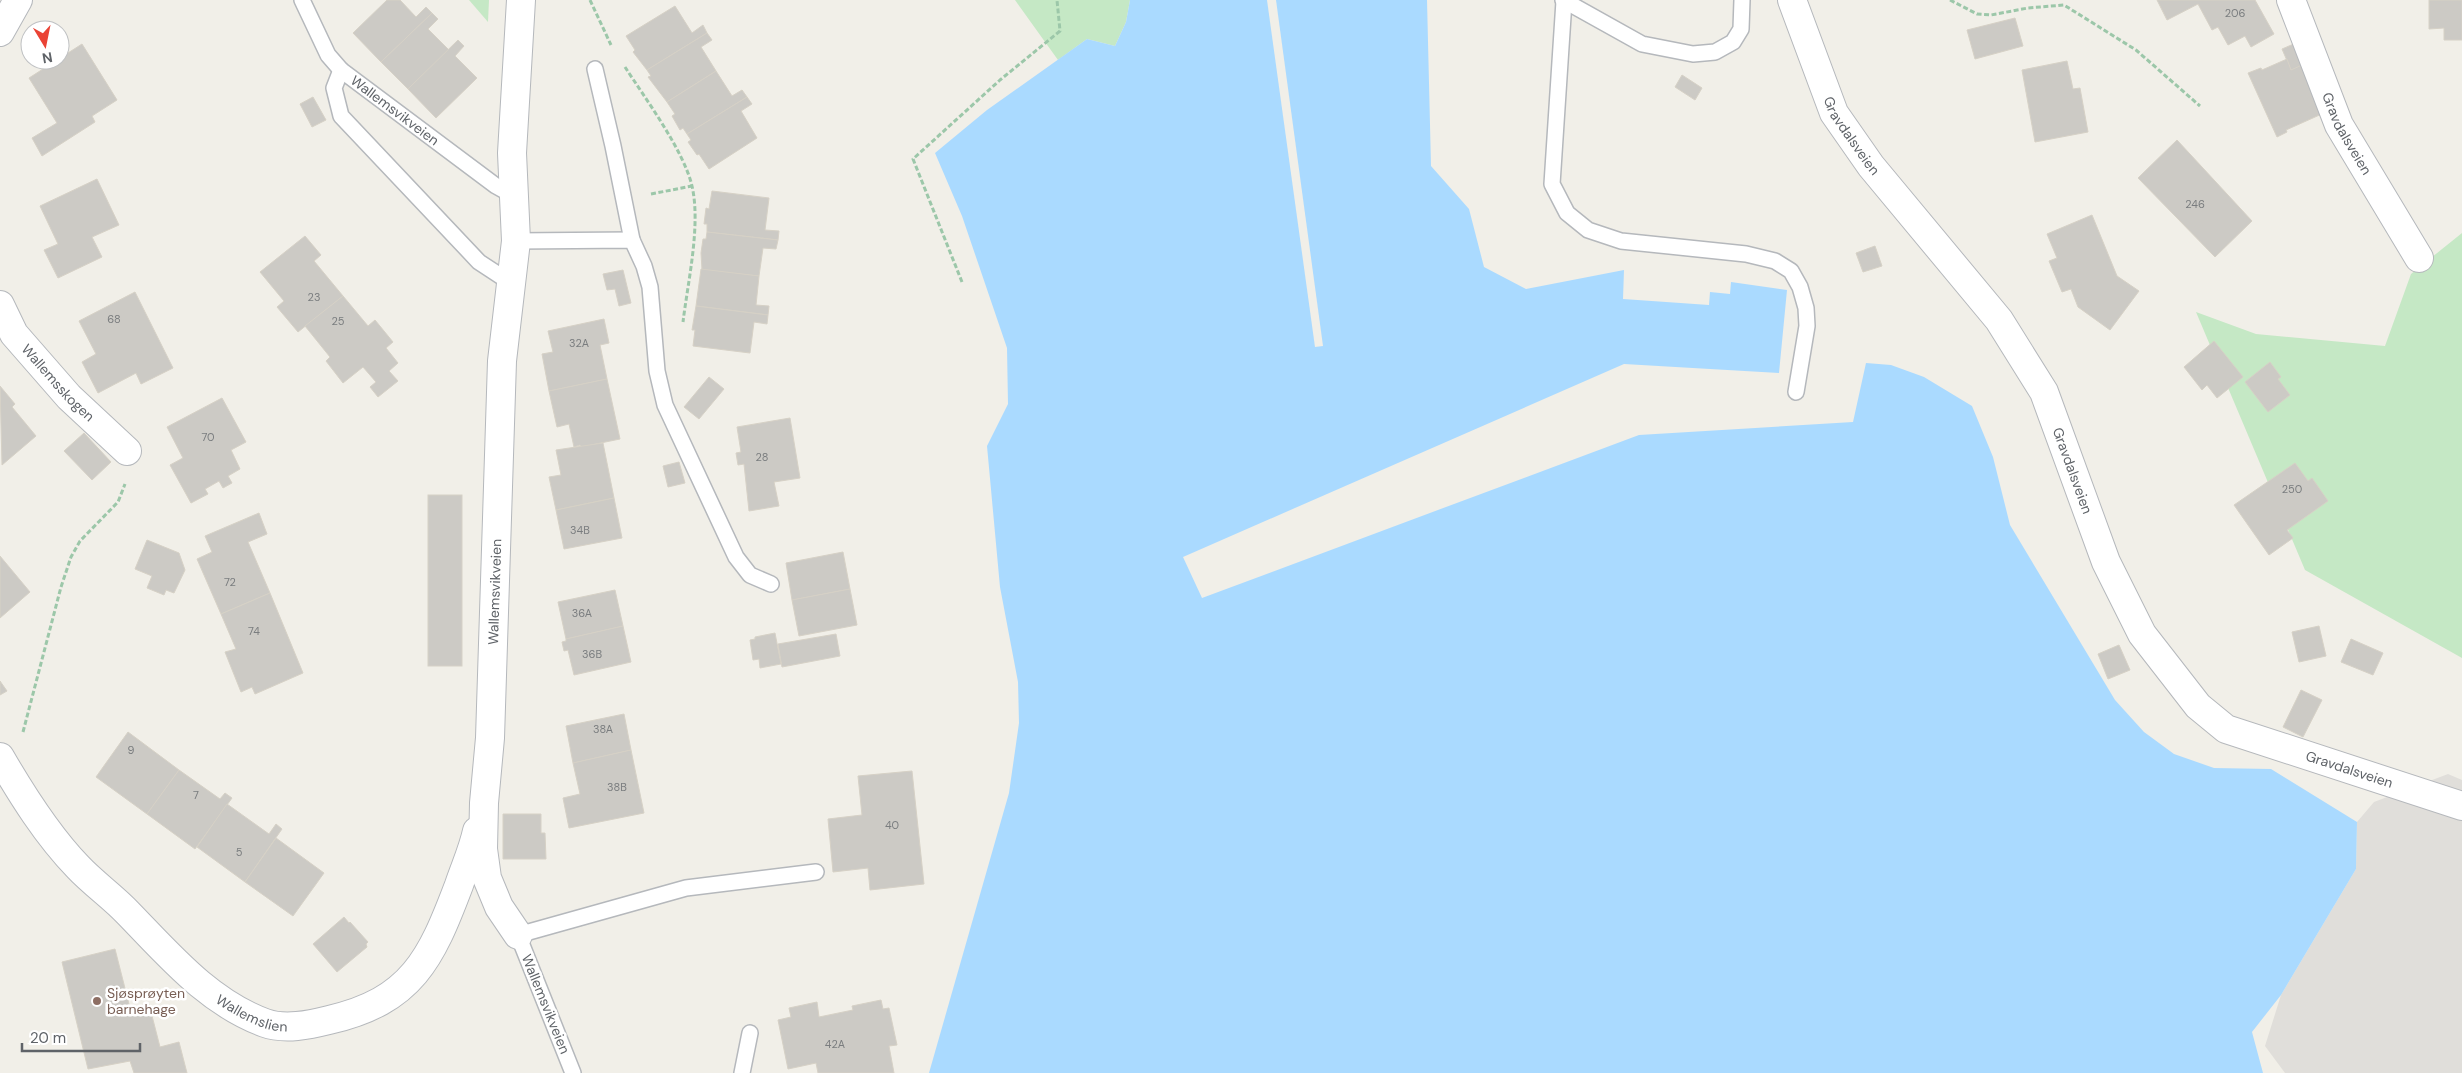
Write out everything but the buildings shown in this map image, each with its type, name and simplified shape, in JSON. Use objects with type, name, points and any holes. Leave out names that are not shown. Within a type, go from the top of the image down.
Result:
[{"type":"street","points":[[0,32],[18,0]]},
{"type":"street","name":"Wallemsvikveien","points":[[518,935],[499,907],[487,878],[482,849],[490,738],[502,361],[516,240],[512,153],[522,0]]},
{"type":"street","name":"Gravdalsveien","points":[[1792,0],[1834,113],[1871,166],[1999,320],[2039,384],[2106,562],[2142,634],[2198,706],[2226,729],[2462,806]]},
{"type":"street","name":"Gravdalsveien","points":[[2291,0],[2339,125],[2418,258]]},
{"type":"street","name":"Wallemsskogen","points":[[0,306],[14,334],[69,397],[127,451]]},
{"type":"street","name":"Wallemslien","points":[[0,757],[16,784],[77,866],[127,912],[173,961],[197,982],[233,1008],[267,1024],[303,1026],[366,1009],[392,996],[416,973],[434,945],[448,915],[474,848],[484,803]]},
{"type":"lane","name":"Wallemsvikveien","points":[[302,0],[325,49],[341,70],[496,186],[514,196]]},
{"type":"lane","points":[[1742,0],[1741,29],[1733,42],[1715,52],[1694,54],[1642,44],[1563,1],[1552,184],[1568,214],[1588,230],[1621,241],[1746,254],[1775,261],[1790,270],[1800,287],[1806,308],[1806,326],[1796,392]]},
{"type":"lane","points":[[594,69],[632,240],[644,266],[650,288],[657,371],[665,405],[736,557],[750,575],[771,584]]},
{"type":"lane","points":[[341,70],[334,88],[341,116],[479,262],[512,283]]},
{"type":"lane","points":[[516,240],[632,240]]},
{"type":"lane","points":[[518,935],[686,888],[816,872]]},
{"type":"lane","name":"Wallemsvikveien","points":[[518,935],[573,1073]]},
{"type":"lane","points":[[742,1073],[750,1033]]},
{"type":"path","points":[[590,0],[614,50]]},
{"type":"path","points":[[962,282],[913,159],[1000,80],[1060,31],[1057,0]]},
{"type":"path","points":[[1950,0],[1977,14],[1991,15],[2028,8],[2064,5],[2136,50],[2200,106]]},
{"type":"path","points":[[624,65],[681,158],[692,186],[695,213],[683,330]]},
{"type":"path","points":[[624,200],[692,186]]},
{"type":"path","points":[[16,784],[16,756],[61,587],[71,557],[80,541],[118,502],[126,480],[127,451]]},
{"type":"shaded area","points":[[2448,774],[2462,780],[2462,1073],[2285,1073],[2265,1046],[2281,995],[2356,869],[2357,822],[2374,802]]},
{"type":"green space","points":[[469,0],[489,0],[488,22]]},
{"type":"green space","points":[[1015,0],[1130,0],[1126,22],[1115,46],[1087,39],[1058,60]]},
{"type":"green space","points":[[2462,233],[2462,658],[2305,570],[2196,312],[2256,334],[2385,346],[2411,274]]},
{"type":"water","points":[[1130,0],[1427,0],[1431,166],[1469,209],[1484,267],[1526,289],[1624,270],[1623,299],[1709,305],[1710,292],[1730,294],[1731,282],[1787,290],[1779,373],[1624,364],[1183,557],[1202,598],[1639,435],[1853,422],[1866,363],[1891,365],[1924,377],[1972,406],[1993,457],[2010,525],[2115,700],[2144,732],[2174,754],[2214,768],[2271,769],[2357,822],[2356,869],[2281,995],[2252,1032],[2263,1073],[929,1073],[1009,793],[1019,723],[1018,682],[1000,587],[987,446],[1008,404],[1007,348],[962,216],[935,153],[987,110],[1087,39],[1115,46],[1126,22]]},
{"type":"pier","points":[[1267,0],[1276,0],[1323,346],[1315,347]]},
{"type":"place","name":"Sjøsprøyten barnehage","points":[[97,1001]]}]
